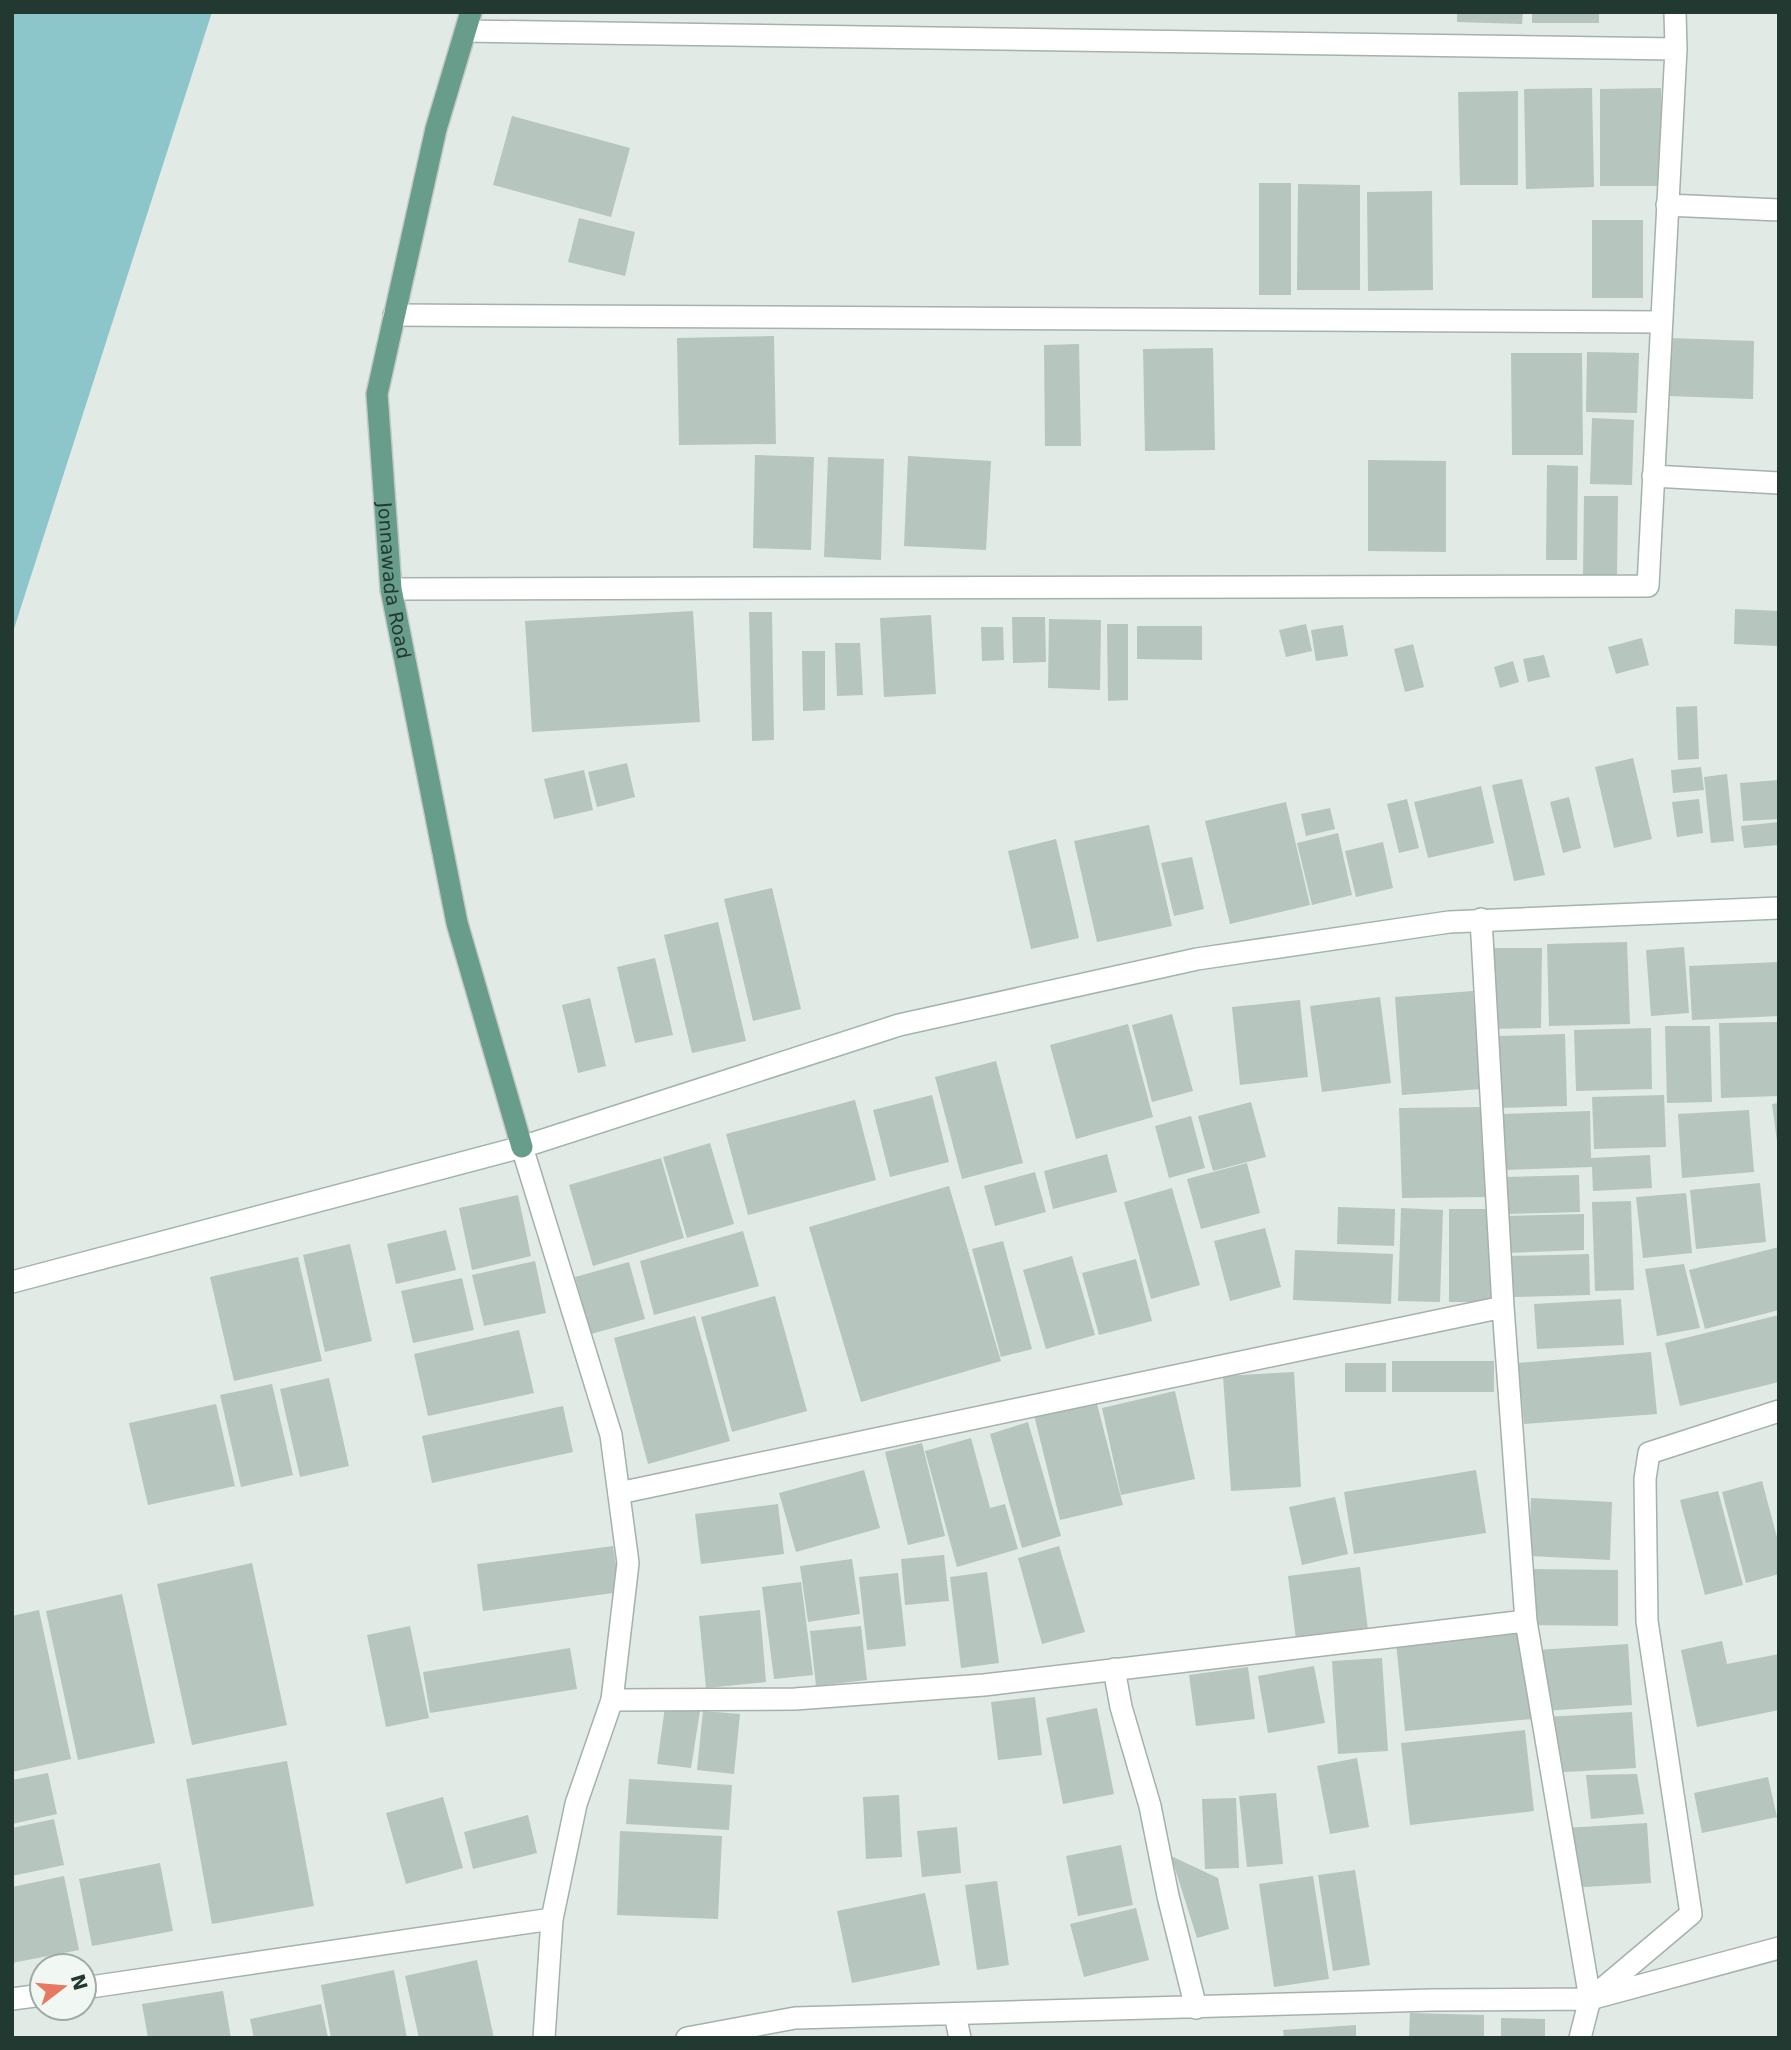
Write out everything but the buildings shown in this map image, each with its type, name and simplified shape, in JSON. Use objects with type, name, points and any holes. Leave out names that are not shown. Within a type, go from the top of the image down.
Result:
[{"type":"main road","name":"Jonnawada Road","points":[[468,22],[436,130],[377,394],[391,589],[457,923],[522,1147]]},
{"type":"street","points":[[391,589],[1648,586],[1676,49],[1675,12]]},
{"type":"street","points":[[468,22],[1676,49]]},
{"type":"street","points":[[1667,205],[1779,210]]},
{"type":"street","points":[[394,316],[1662,322]]},
{"type":"street","points":[[1653,476],[1779,483]]},
{"type":"street","points":[[12,1282],[522,1147],[899,1025],[1197,958],[1481,919],[1779,908]]},
{"type":"street","points":[[1481,919],[1503,1307],[1526,1621],[1590,1999],[1580,2038]]},
{"type":"street","points":[[522,1147],[611,1435],[628,1563],[612,1700],[576,1804],[552,1919],[544,2038]]},
{"type":"street","points":[[619,1493],[1503,1307]]},
{"type":"street","points":[[1590,1999],[1691,1914],[1647,1621],[1645,1479],[1649,1453],[1779,1410]]},
{"type":"street","points":[[612,1700],[795,1699],[984,1685],[1526,1621]]},
{"type":"street","points":[[1114,1669],[1121,1707],[1150,1806],[1168,1896],[1196,2008]]},
{"type":"street","points":[[98,1987],[552,1919]]},
{"type":"street","points":[[687,2038],[795,2018],[1432,2000],[1590,1999],[1779,1948]]},
{"type":"street","points":[[955,2014],[960,2038]]},
{"type":"water","points":[[12,12],[212,12],[12,635]]}]
